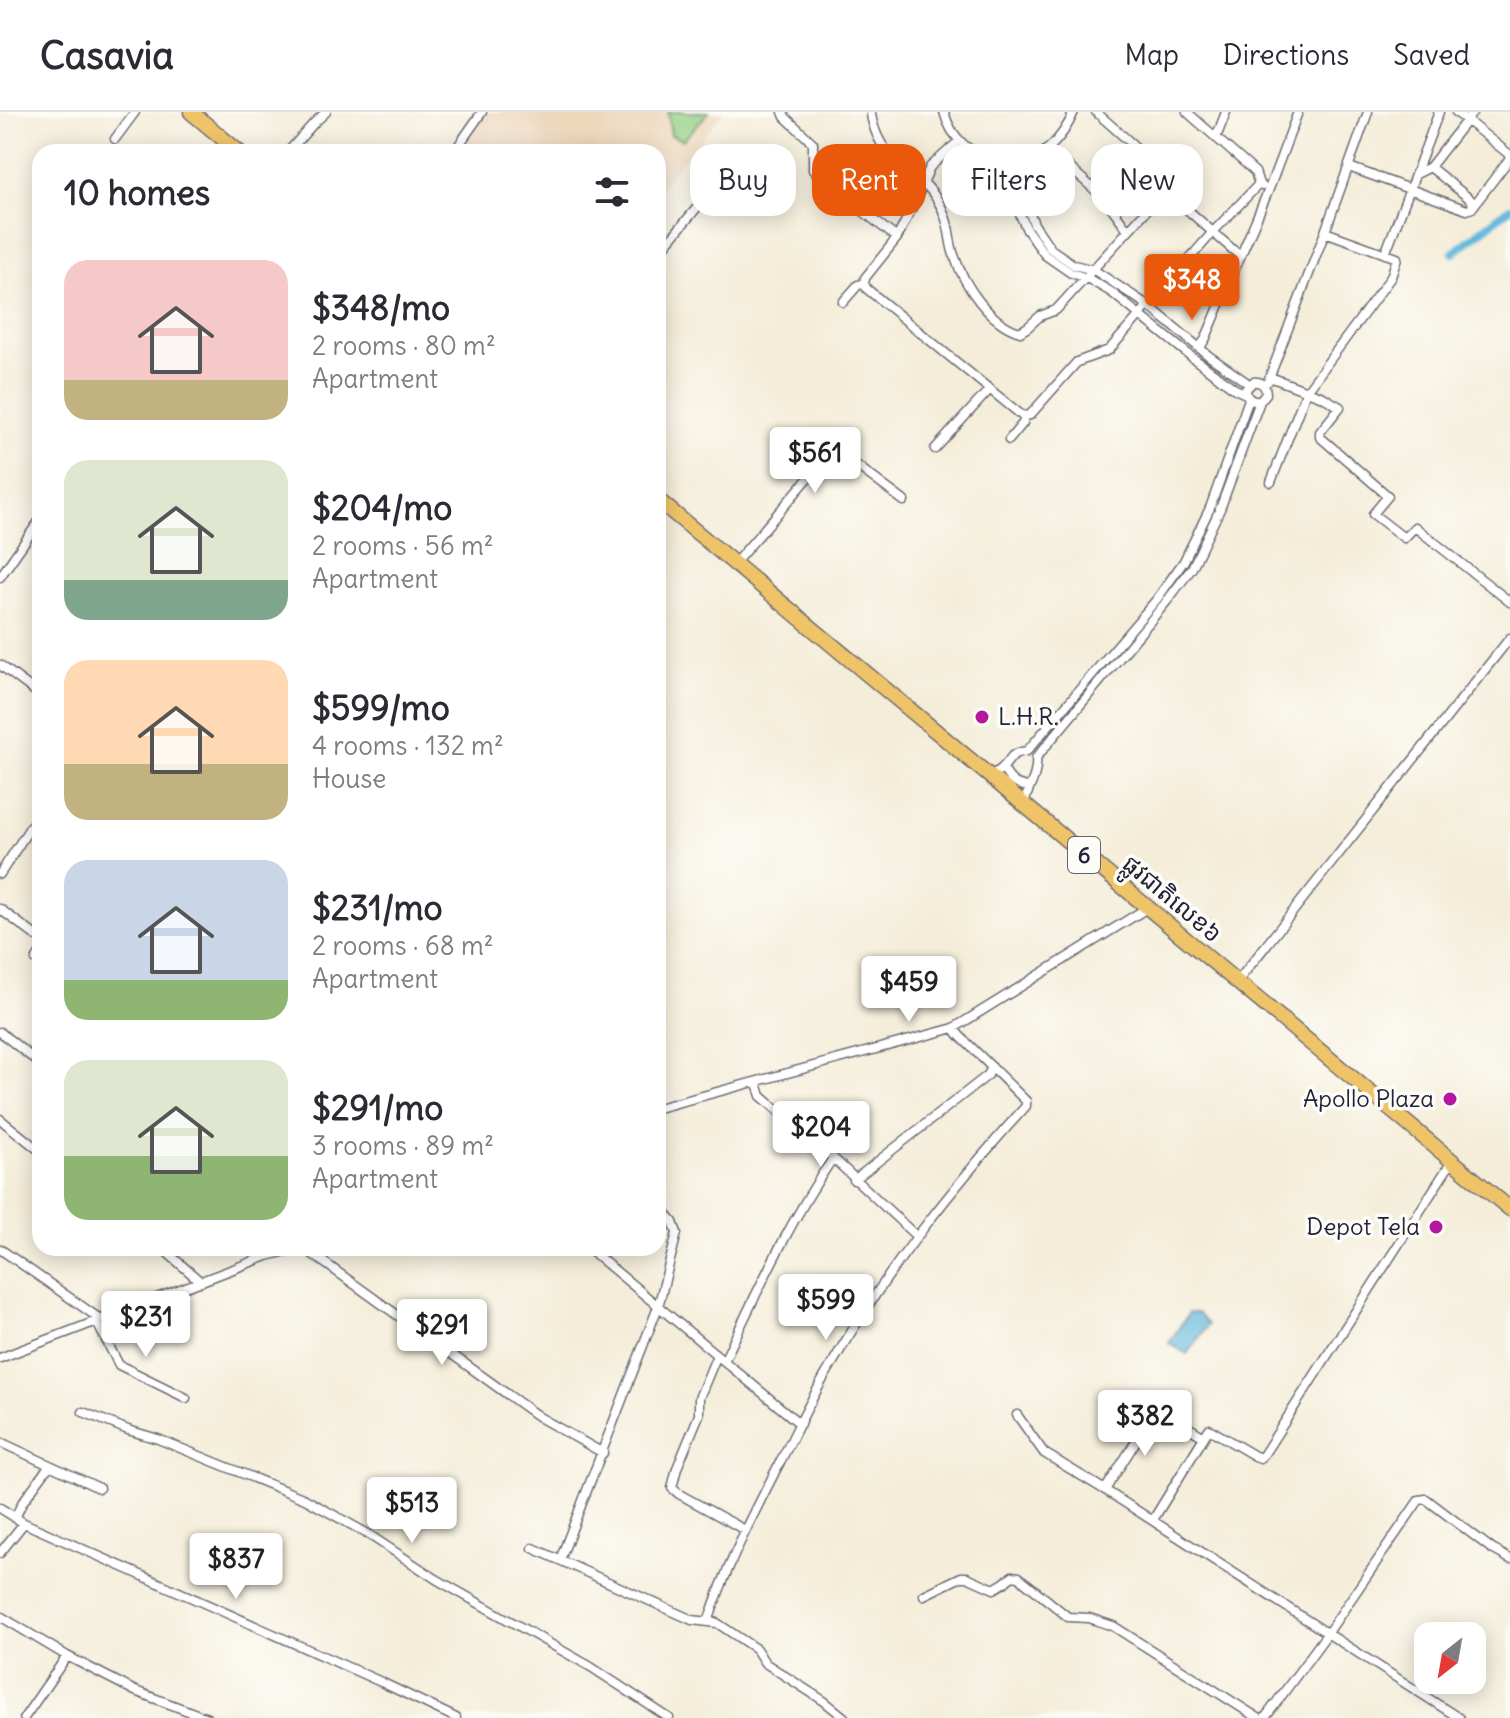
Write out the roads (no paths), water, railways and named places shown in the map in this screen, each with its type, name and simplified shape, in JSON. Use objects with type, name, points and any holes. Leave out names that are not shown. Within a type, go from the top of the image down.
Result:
[{"type":"highway","points":[[191,112],[229,144]]},
{"type":"highway","name":"ផ្លូវជាតិលេខ៦","points":[[666,507],[997,772],[1024,805],[1510,1209]]},
{"type":"street","points":[[115,139],[135,112]]},
{"type":"street","points":[[295,144],[326,112]]},
{"type":"street","points":[[460,144],[482,112]]},
{"type":"street","points":[[783,112],[813,143],[813,170],[818,176],[897,238]]},
{"type":"street","points":[[871,112],[881,144]]},
{"type":"street","points":[[944,112],[963,144]]},
{"type":"street","points":[[1055,144],[1067,129],[1074,112]]},
{"type":"street","points":[[1096,112],[1132,144]]},
{"type":"street","points":[[1187,112],[1255,172],[1259,184],[1269,189]]},
{"type":"street","points":[[1216,138],[1226,112]]},
{"type":"street","points":[[1199,348],[1269,189],[1298,112]]},
{"type":"street","points":[[1024,805],[1037,769],[1036,758],[1192,568],[1220,509],[1260,401],[1266,394],[1267,382],[1368,112]]},
{"type":"street","points":[[1385,254],[1439,112]]},
{"type":"street","points":[[1349,167],[1467,210],[1472,208],[1510,156],[1456,112]]},
{"type":"street","points":[[1416,174],[1430,167],[1473,112]]},
{"type":"street","points":[[926,178],[930,167],[959,141]]},
{"type":"street","points":[[1430,167],[1470,199],[1472,208]]},
{"type":"street","points":[[1075,172],[1106,200],[1128,230]]},
{"type":"street","points":[[908,216],[897,238],[865,278],[864,284],[1025,416],[1030,415],[1077,362],[1109,350],[1259,184]]},
{"type":"street","points":[[926,186],[941,205],[953,253],[971,292],[1009,329],[1020,332],[1040,316],[1056,310],[1140,216]]},
{"type":"street","points":[[666,244],[690,216]]},
{"type":"street","points":[[1021,216],[1045,255],[1071,273],[1111,292],[1235,389],[1255,402],[1260,401]]},
{"type":"street","points":[[1031,216],[1051,249],[1074,265],[1094,270],[1149,306],[1249,384]]},
{"type":"street","points":[[1197,216],[1240,256]]},
{"type":"street","points":[[1271,482],[1306,392],[1391,277],[1397,258],[1325,232]]},
{"type":"street","points":[[843,302],[858,285],[864,284]]},
{"type":"street","points":[[1028,787],[1018,785],[997,772],[1009,758],[1027,751],[1040,737],[1157,599],[1184,561],[1210,508],[1248,397],[1246,389],[1249,384],[1267,382],[1323,397],[1340,407],[1320,432],[1320,437],[1388,496],[1373,514],[1404,538],[1415,527],[1510,602]]},
{"type":"street","points":[[935,449],[990,389]]},
{"type":"street","points":[[1009,440],[1025,416]]},
{"type":"street","points":[[734,564],[834,451],[904,501]]},
{"type":"street","points":[[0,577],[32,531]]},
{"type":"street","points":[[1184,561],[1192,568]]},
{"type":"street","points":[[1237,982],[1510,638]]},
{"type":"street","points":[[0,665],[32,689]]},
{"type":"street","points":[[0,874],[32,824]]},
{"type":"street","points":[[666,1106],[954,1028],[1147,908]]},
{"type":"street","points":[[0,909],[32,933]]},
{"type":"street","points":[[708,1622],[733,1554],[828,1370],[858,1321],[916,1236],[973,1164],[1026,1106],[1026,1101],[954,1028]]},
{"type":"street","points":[[0,1032],[32,1058]]},
{"type":"street","points":[[854,1180],[988,1075],[992,1067]]},
{"type":"street","points":[[757,1083],[761,1096],[916,1236]]},
{"type":"street","points":[[0,1119],[32,1145]]},
{"type":"street","points":[[745,1530],[672,1488],[699,1415],[699,1398],[768,1267],[833,1158]]},
{"type":"street","points":[[1153,1520],[1209,1429],[1255,1456],[1260,1458],[1264,1454],[1452,1161]]},
{"type":"street","points":[[560,1560],[658,1307],[677,1233],[666,1214]]},
{"type":"street","points":[[0,1249],[98,1320],[119,1365],[186,1398]]},
{"type":"street","points":[[171,1256],[201,1282]]},
{"type":"street","points":[[0,1358],[201,1282],[256,1256]]},
{"type":"street","points":[[313,1256],[539,1417],[603,1453]]},
{"type":"street","points":[[597,1256],[800,1424]]},
{"type":"street","points":[[1105,1490],[1157,1408],[1204,1437]]},
{"type":"street","points":[[83,1412],[305,1499],[368,1534],[425,1573],[591,1667],[669,1718]]},
{"type":"street","points":[[1017,1415],[1044,1453],[1459,1718]]},
{"type":"street","points":[[0,1442],[99,1488]]},
{"type":"street","points":[[15,1518],[49,1466]]},
{"type":"street","points":[[1265,1718],[1419,1500],[1426,1499],[1510,1559]]},
{"type":"street","points":[[0,1508],[24,1523],[456,1718]]},
{"type":"street","points":[[0,1553],[24,1523]]},
{"type":"street","points":[[533,1548],[692,1620],[717,1623],[756,1649],[765,1663],[845,1718]]},
{"type":"street","points":[[924,1595],[961,1577],[994,1589],[1012,1576],[1019,1577],[1068,1617],[1089,1618],[1113,1626],[1258,1718]]},
{"type":"street","points":[[0,1616],[67,1656],[135,1691],[207,1718]]},
{"type":"street","points":[[24,1718],[67,1656]]},
{"type":"water","points":[[1189,1313],[1199,1313],[1208,1325],[1187,1354],[1169,1343]]},
{"type":"waterway","points":[[1453,253],[1510,208]]},
{"type":"place","name":"L.H.R.","points":[[982,717]]},
{"type":"place","name":"Apollo Plaza","points":[[1450,1099]]},
{"type":"place","name":"Depot Tela","points":[[1436,1227]]}]
